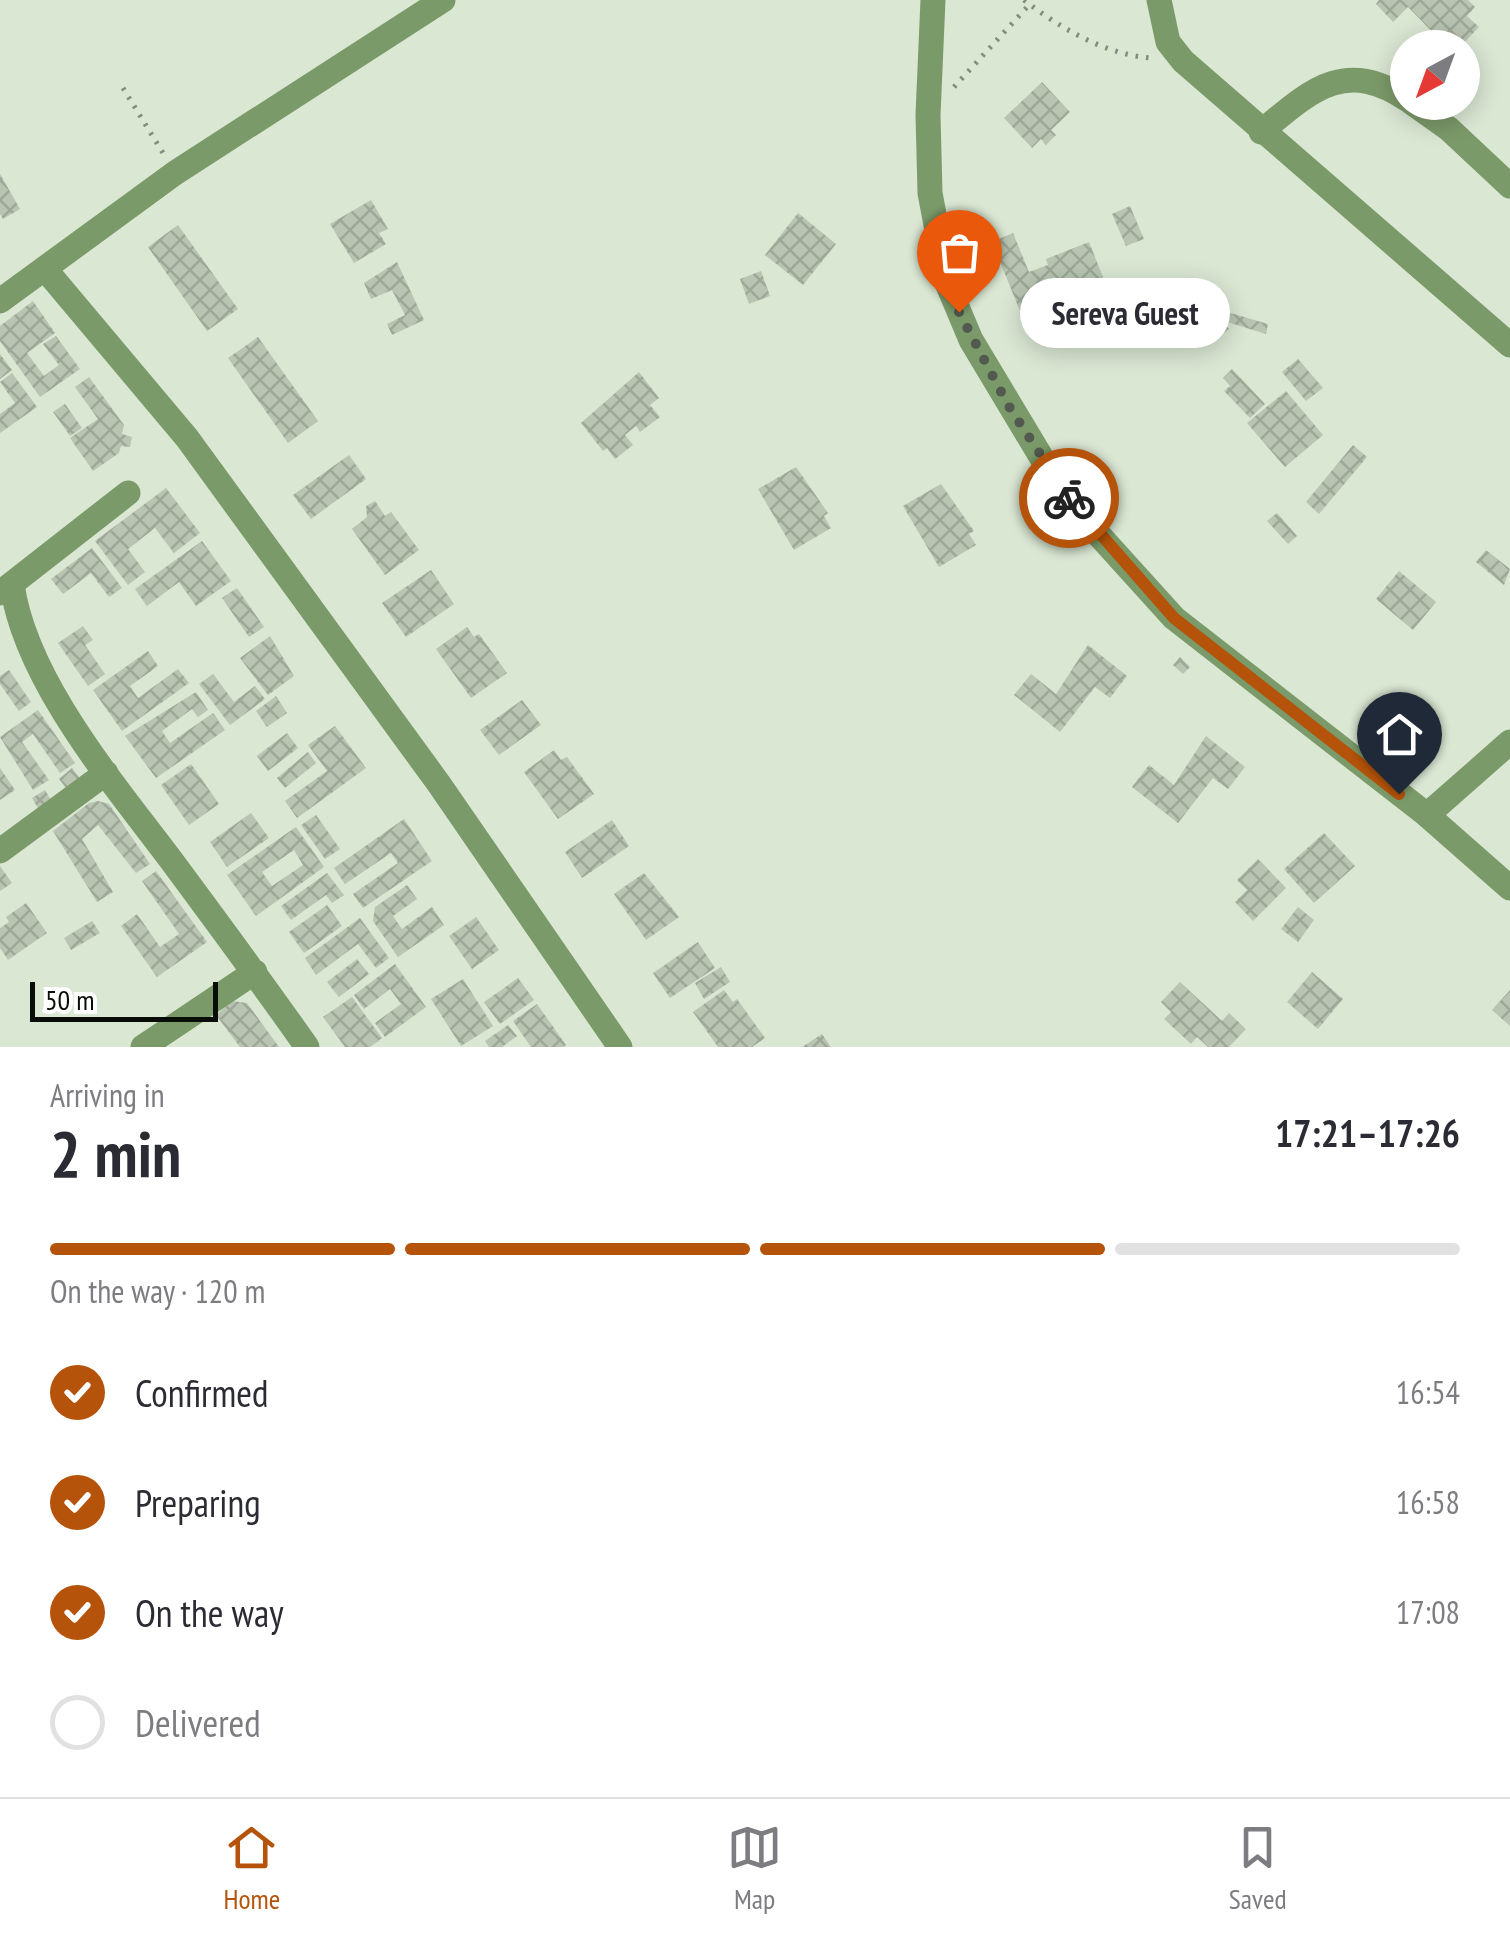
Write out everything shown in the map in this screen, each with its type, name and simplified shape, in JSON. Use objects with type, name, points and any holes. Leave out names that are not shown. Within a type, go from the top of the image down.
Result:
[{"type":"street","points":[[0,300],[175,173],[443,0]]},
{"type":"street","points":[[933,0],[928,115],[930,193],[947,283],[971,340],[1048,470],[1088,524],[1174,618],[1426,815],[1510,888]]},
{"type":"street","points":[[1159,0],[1168,42],[1183,61],[1510,344]]},
{"type":"street","points":[[1261,132],[1301,99],[1338,79],[1367,81],[1390,92]]},
{"type":"street","points":[[1436,120],[1510,186]]},
{"type":"street","points":[[46,269],[187,438],[439,784],[620,1047]]},
{"type":"street","points":[[128,492],[6,589],[16,620],[106,773],[307,1047]]},
{"type":"street","points":[[1426,815],[1510,742]]},
{"type":"street","points":[[0,850],[106,773]]},
{"type":"street","points":[[143,1047],[254,972]]},
{"type":"path","points":[[928,115],[1027,2],[1091,42],[1126,56],[1183,61]]},
{"type":"path","points":[[123,88],[175,173]]},
{"type":"building","points":[[1379,0],[1468,0],[1475,7],[1467,16],[1479,27],[1430,30],[1408,7],[1393,22],[1376,4]]},
{"type":"building","points":[[1042,82],[1070,112],[1051,130],[1056,135],[1046,145],[1041,139],[1032,148],[1004,118]]},
{"type":"building","points":[[0,174],[20,209],[3,219],[0,214]]},
{"type":"building","points":[[371,200],[388,229],[379,233],[386,244],[354,263],[330,224]]},
{"type":"building","points":[[1130,206],[1144,239],[1126,246],[1112,214]]},
{"type":"building","points":[[798,213],[836,244],[803,285],[765,255]]},
{"type":"building","points":[[178,225],[238,309],[207,331],[148,247]]},
{"type":"building","points":[[1013,233],[1029,272],[1048,265],[1046,259],[1089,242],[1103,277],[1095,281],[1116,333],[1082,347],[1060,295],[1020,311],[992,242]]},
{"type":"building","points":[[397,262],[424,320],[392,335],[387,324],[405,315],[392,290],[371,299],[364,283]]},
{"type":"building","points":[[761,271],[770,296],[749,304],[740,279]]},
{"type":"building","points":[[33,301],[55,333],[27,353],[44,376],[59,365],[43,344],[56,336],[80,369],[40,397],[0,341],[0,326]]},
{"type":"building","points":[[1213,310],[1229,329],[1215,341],[1199,323]]},
{"type":"building","points":[[1227,312],[1268,324],[1266,334],[1224,321]]},
{"type":"building","points":[[258,337],[318,421],[288,443],[228,358]]},
{"type":"building","points":[[0,354],[12,370],[0,379]]},
{"type":"building","points":[[1298,359],[1323,388],[1306,401],[1282,372]]},
{"type":"building","points":[[1232,369],[1265,404],[1250,418],[1224,391],[1230,386],[1223,378]]},
{"type":"building","points":[[639,372],[659,398],[650,405],[660,417],[640,432],[636,426],[625,435],[633,445],[615,459],[607,448],[603,451],[581,423]]},
{"type":"building","points":[[12,373],[37,407],[0,433],[0,414],[15,403],[0,382]]},
{"type":"building","points":[[89,377],[124,425],[122,434],[132,437],[130,447],[121,446],[119,453],[93,471],[70,438],[98,419],[75,387]]},
{"type":"building","points":[[1286,391],[1323,435],[1285,467],[1247,423]]},
{"type":"building","points":[[65,404],[82,428],[70,436],[53,412]]},
{"type":"building","points":[[1353,445],[1367,457],[1319,514],[1306,502]]},
{"type":"building","points":[[349,455],[366,479],[311,519],[293,495]]},
{"type":"building","points":[[796,467],[828,513],[824,516],[831,528],[794,550],[758,489]]},
{"type":"building","points":[[941,484],[974,531],[969,534],[976,545],[939,567],[903,506]]},
{"type":"building","points":[[166,488],[200,533],[174,553],[155,528],[128,549],[145,572],[128,585],[95,541]]},
{"type":"building","points":[[375,501],[385,516],[391,512],[419,550],[385,575],[352,529],[367,517],[366,506]]},
{"type":"building","points":[[1277,513],[1297,536],[1288,544],[1267,521]]},
{"type":"building","points":[[202,541],[231,581],[196,606],[179,582],[147,606],[135,589]]},
{"type":"building","points":[[92,548],[122,588],[109,597],[91,573],[63,594],[51,579]]},
{"type":"building","points":[[1486,550],[1510,569],[1504,585],[1476,562]]},
{"type":"building","points":[[431,570],[454,604],[406,637],[382,603]]},
{"type":"building","points":[[1399,571],[1436,602],[1413,630],[1376,599]]},
{"type":"building","points":[[237,588],[264,627],[249,637],[222,598]]},
{"type":"building","points":[[83,626],[93,640],[85,645],[105,674],[88,686],[58,643]]},
{"type":"building","points":[[467,627],[474,637],[479,634],[507,673],[471,698],[436,649]]},
{"type":"building","points":[[270,636],[294,676],[268,695],[240,658]]},
{"type":"building","points":[[1088,645],[1127,676],[1110,698],[1095,687],[1060,732],[1014,695],[1031,674],[1056,694]]},
{"type":"building","points":[[148,651],[158,666],[130,686],[138,698],[178,669],[189,683],[122,731],[93,690]]},
{"type":"building","points":[[1180,657],[1190,667],[1183,674],[1173,665]]},
{"type":"building","points":[[9,670],[31,702],[19,711],[0,684],[0,676]]},
{"type":"building","points":[[213,674],[234,702],[255,686],[265,699],[230,725],[199,684]]},
{"type":"building","points":[[196,692],[208,710],[198,717],[192,709],[162,731],[170,743],[213,713],[225,730],[156,778],[125,736]]},
{"type":"building","points":[[276,696],[287,713],[267,727],[256,711]]},
{"type":"building","points":[[522,700],[541,725],[499,755],[480,730]]},
{"type":"building","points":[[38,710],[75,763],[60,773],[33,734],[22,742],[49,780],[33,790],[0,737]]},
{"type":"building","points":[[335,726],[366,768],[297,818],[285,801],[327,771],[308,745]]},
{"type":"building","points":[[287,733],[298,748],[268,771],[257,756]]},
{"type":"building","points":[[1206,736],[1245,767],[1228,789],[1213,778],[1178,823],[1132,787],[1149,765],[1174,785]]},
{"type":"building","points":[[554,750],[561,760],[567,757],[594,794],[558,819],[524,772]]},
{"type":"building","points":[[308,752],[316,763],[285,788],[277,778]]},
{"type":"building","points":[[191,764],[219,804],[189,825],[161,785]]},
{"type":"building","points":[[0,768],[15,790],[0,800]]},
{"type":"building","points":[[72,768],[82,781],[70,793],[59,779]]},
{"type":"building","points":[[45,790],[55,807],[42,815],[32,798]]},
{"type":"building","points":[[89,803],[109,804],[150,864],[136,873],[98,825],[82,839],[113,892],[97,902],[53,831]]},
{"type":"building","points":[[251,813],[269,838],[227,867],[210,842]]},
{"type":"building","points":[[316,815],[340,849],[325,859],[301,825]]},
{"type":"building","points":[[404,819],[432,861],[363,908],[353,894],[398,863],[391,853],[345,884],[334,868]]},
{"type":"building","points":[[612,820],[629,846],[582,878],[565,852]]},
{"type":"building","points":[[296,827],[324,867],[256,916],[227,875]],"holes":[[[294,850],[303,865],[272,886],[262,872]]]},
{"type":"building","points":[[1324,833],[1355,866],[1314,903],[1284,869]]},
{"type":"building","points":[[1258,859],[1286,888],[1253,921],[1235,902],[1247,890],[1237,880]]},
{"type":"building","points":[[0,866],[12,883],[0,891]]},
{"type":"building","points":[[156,871],[207,942],[157,977],[121,926],[137,914],[160,947],[179,934],[142,881]]},
{"type":"building","points":[[327,873],[344,895],[332,903],[326,895],[291,920],[281,906]]},
{"type":"building","points":[[644,873],[679,917],[646,940],[614,894]]},
{"type":"building","points":[[407,885],[417,899],[393,916],[402,929],[432,907],[444,925],[398,957],[373,921],[375,907]]},
{"type":"building","points":[[26,903],[47,933],[8,960],[0,948],[0,928],[9,922],[6,917]]},
{"type":"building","points":[[327,905],[342,926],[304,953],[289,932]]},
{"type":"building","points":[[1298,907],[1314,920],[1298,942],[1281,929]]},
{"type":"building","points":[[476,917],[499,950],[472,969],[449,936]]},
{"type":"building","points":[[360,918],[389,958],[376,968],[358,944],[316,975],[305,958]]},
{"type":"building","points":[[92,921],[100,933],[71,950],[64,938]]},
{"type":"building","points":[[698,942],[715,968],[670,998],[653,973]]},
{"type":"building","points":[[357,959],[369,974],[339,997],[327,982]]},
{"type":"building","points":[[395,964],[426,1007],[385,1037],[375,1023],[401,1004],[390,989],[364,1009],[354,995]]},
{"type":"building","points":[[721,967],[730,982],[704,999],[695,983]]},
{"type":"building","points":[[1312,972],[1343,999],[1318,1029],[1287,1002]]},
{"type":"building","points":[[518,978],[534,1000],[500,1024],[484,1002]]},
{"type":"building","points":[[463,979],[493,1026],[461,1046],[431,999]]},
{"type":"building","points":[[1180,982],[1222,1021],[1229,1013],[1246,1029],[1229,1047],[1208,1047],[1197,1037],[1191,1044],[1164,1019],[1171,1012],[1161,1002]]},
{"type":"building","points":[[724,990],[733,1002],[737,999],[765,1038],[752,1047],[718,1047],[693,1012]]},
{"type":"building","points":[[1510,990],[1510,1026],[1492,1010]]},
{"type":"building","points":[[352,997],[382,1038],[370,1047],[345,1047],[323,1017]]},
{"type":"building","points":[[232,1001],[247,1003],[279,1047],[240,1047],[216,1015]]},
{"type":"building","points":[[537,1004],[564,1047],[531,1047],[513,1021]]},
{"type":"building","points":[[508,1025],[517,1036],[502,1047],[489,1047],[485,1041]]},
{"type":"building","points":[[822,1034],[831,1047],[802,1047]]},
{"type":"way so far","points":[[959,312],[1008,405],[1069,498]]},
{"type":"place","name":"Sereva Guest","points":[[959,312]]},
{"type":"route","points":[[1069,498],[1174,618],[1399,794]]}]
